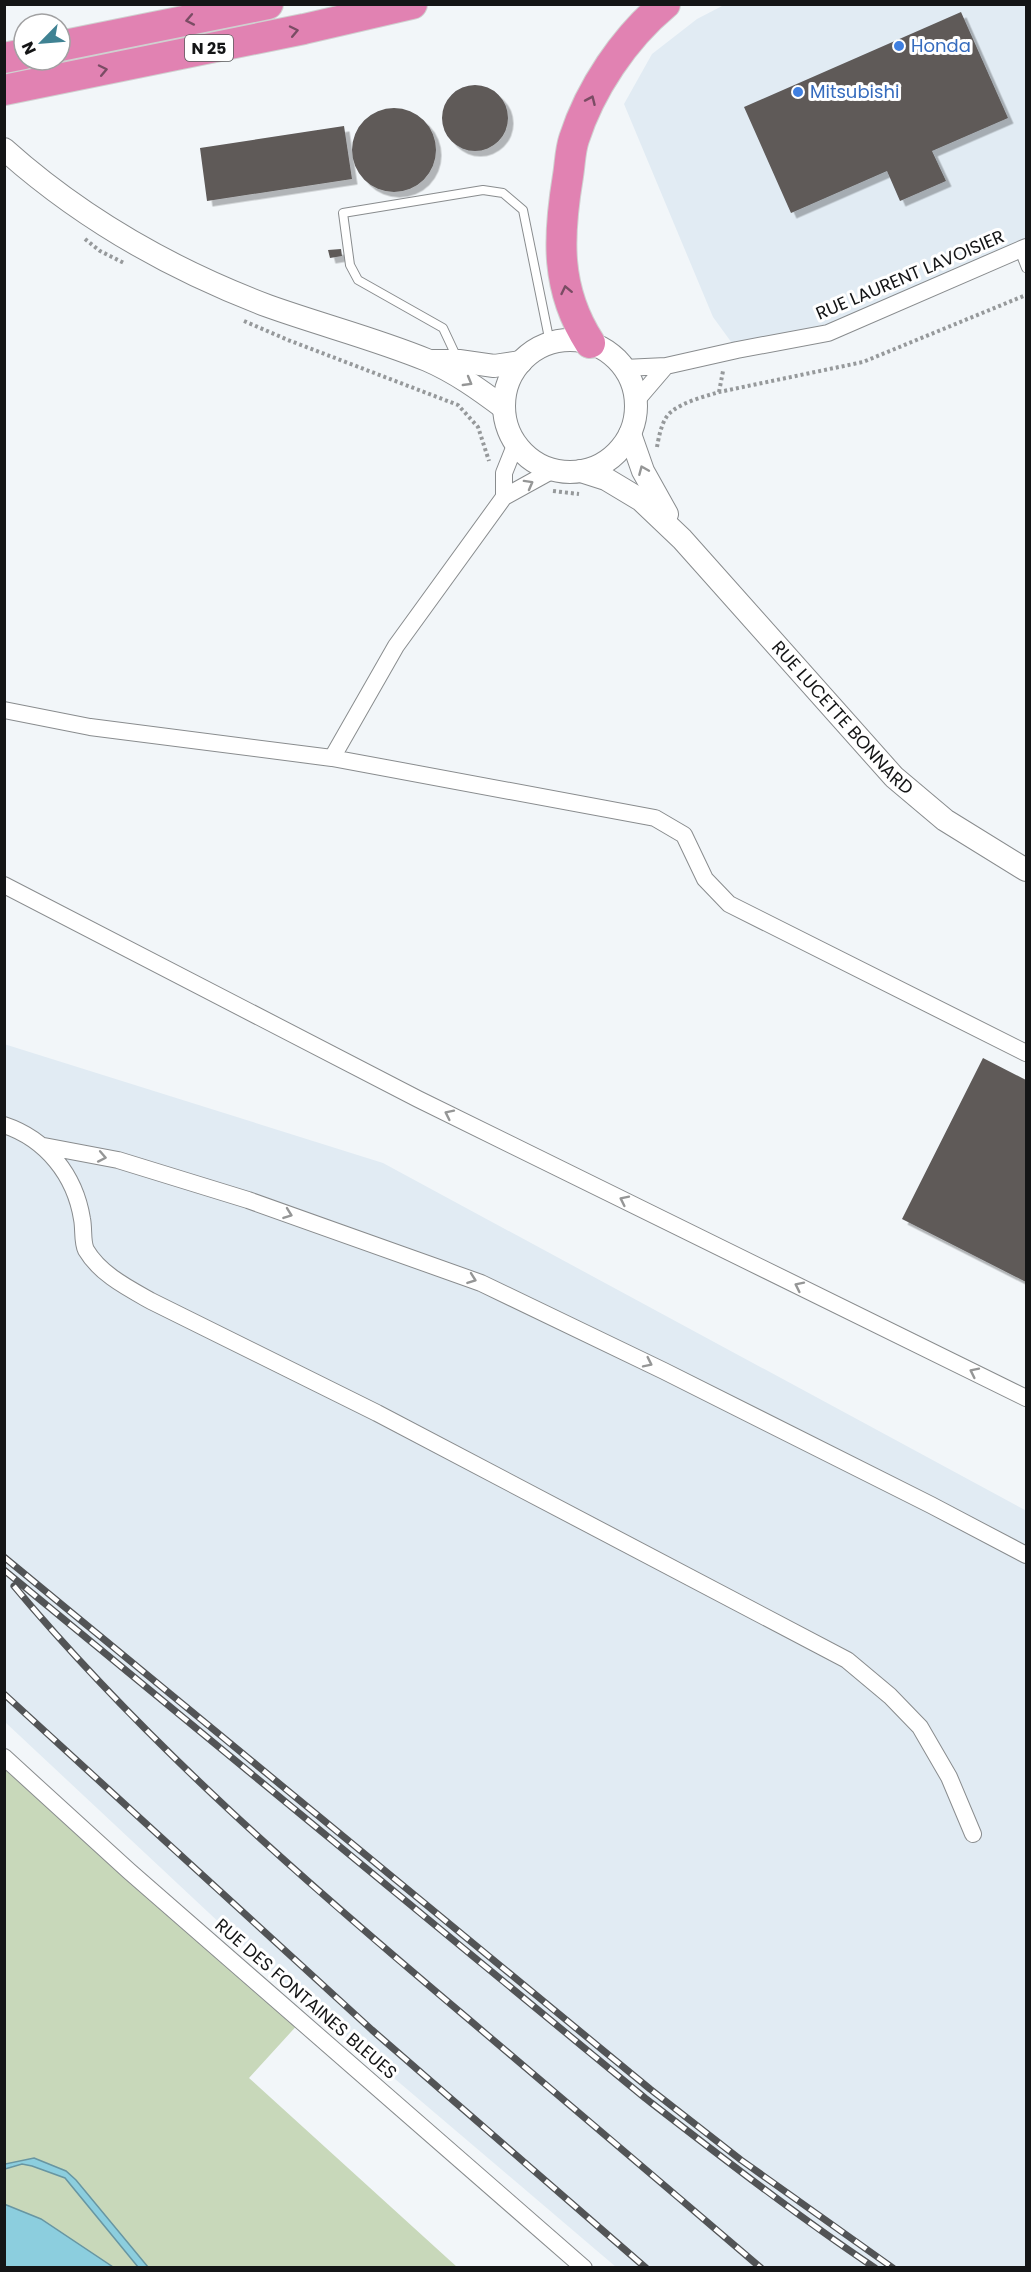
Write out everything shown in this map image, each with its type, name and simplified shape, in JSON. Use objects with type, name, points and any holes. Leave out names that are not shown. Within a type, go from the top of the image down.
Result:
[{"type":"highway","name":"N 25","points":[[72,44],[268,4]]},
{"type":"highway","name":"N 25","points":[[4,90],[304,29],[412,4]]},
{"type":"highway","points":[[590,343],[569,304],[563,278],[561,214],[573,140],[595,92],[623,47],[665,4]]},
{"type":"street","points":[[4,149],[62,195],[123,238],[267,305],[429,361],[475,386],[504,408]]},
{"type":"street","name":"RUE LAURENT LAVOISIER","points":[[624,368],[666,366],[828,333],[1023,249]]},
{"type":"street","points":[[576,340],[590,343],[615,357],[624,368],[632,384],[636,401],[635,418],[630,434],[618,452],[601,464],[581,471],[553,470],[526,455],[507,426],[504,408],[508,383],[520,362],[529,354],[550,343],[576,340]]},
{"type":"street","points":[[429,361],[459,361],[494,366],[520,362]]},
{"type":"street","points":[[636,401],[666,366]]},
{"type":"street","name":"RUE LUCETTE BONNARD","points":[[630,434],[643,471],[682,538]]},
{"type":"street","points":[[504,497],[504,473],[516,443]]},
{"type":"street","points":[[332,758],[396,646],[504,497],[553,470]]},
{"type":"street","name":"RUE LUCETTE BONNARD","points":[[581,471],[606,479],[641,500],[682,538],[894,777],[945,820],[1026,870]]},
{"type":"street","points":[[4,710],[90,728],[332,758],[655,818],[684,835],[705,879],[729,904],[1026,1053]]},
{"type":"street","points":[[4,885],[418,1099],[1026,1398]]},
{"type":"street","points":[[4,1125],[16,1128],[44,1146],[63,1168],[78,1199],[85,1249],[120,1284],[387,1419],[847,1660],[890,1696],[920,1727],[950,1777],[973,1834]]},
{"type":"street","points":[[44,1146],[118,1160],[248,1200],[481,1283],[664,1371],[1026,1555]]},
{"type":"street","name":"RUE DES FONTAINES BLEUES","points":[[4,1757],[129,1871],[584,2268]]},
{"type":"lane","points":[[459,361],[442,328],[358,280],[350,265],[343,213],[483,190],[503,193],[523,210],[550,343]]},
{"type":"lane","points":[[1023,249],[1026,268]]},
{"type":"path","points":[[82,237],[100,251],[131,267]]},
{"type":"path","points":[[643,471],[656,448],[660,431],[669,413],[700,398],[863,362],[1026,295]]},
{"type":"path","points":[[236,318],[458,405],[478,427],[489,461],[504,473]]},
{"type":"path","points":[[524,487],[537,492],[557,491],[584,494]]},
{"type":"shaded area","points":[[724,5],[1026,5],[1026,247],[885,309],[737,350],[713,317],[624,104],[652,54],[697,19]]},
{"type":"shaded area","points":[[4,1044],[383,1163],[1025,1510],[1026,1508],[1026,2267],[616,2267],[301,1999],[5,1722]]},
{"type":"green space","points":[[4,1757],[301,2021],[249,2078],[457,2267],[5,2267]]},
{"type":"water","points":[[34,2158],[66,2171],[76,2180],[148,2267],[138,2267],[65,2178],[22,2164],[5,2169],[5,2164]]},
{"type":"water","points":[[4,2204],[41,2219],[113,2267],[5,2267]]},
{"type":"building","points":[[961,12],[1008,118],[932,151],[946,181],[900,201],[887,171],[791,213],[744,107]]},
{"type":"building","points":[[475,85],[488,87],[503,100],[508,118],[506,131],[493,146],[475,151],[462,149],[447,136],[442,118],[444,105],[457,90]]},
{"type":"building","points":[[394,108],[410,111],[424,120],[433,134],[436,150],[433,166],[424,180],[410,189],[394,192],[378,189],[364,180],[355,166],[352,150],[355,134],[364,120],[378,111]]},
{"type":"building","points":[[344,126],[352,179],[207,201],[200,148]]},
{"type":"building","points":[[341,249],[342,256],[330,258],[328,250]]},
{"type":"building","points":[[983,1058],[1026,1080],[1026,1282],[902,1219]]},
{"type":"railway","points":[[4,1557],[650,2089],[741,2160],[893,2268]]},
{"type":"railway","points":[[4,1570],[645,2098],[787,2206],[875,2268]]},
{"type":"railway","points":[[14,1586],[119,1702],[288,1864],[761,2268]]},
{"type":"railway","points":[[4,1694],[372,2030],[646,2268]]},
{"type":"place","name":"Honda","points":[[899,46]]},
{"type":"place","name":"Mitsubishi","points":[[798,92]]}]
